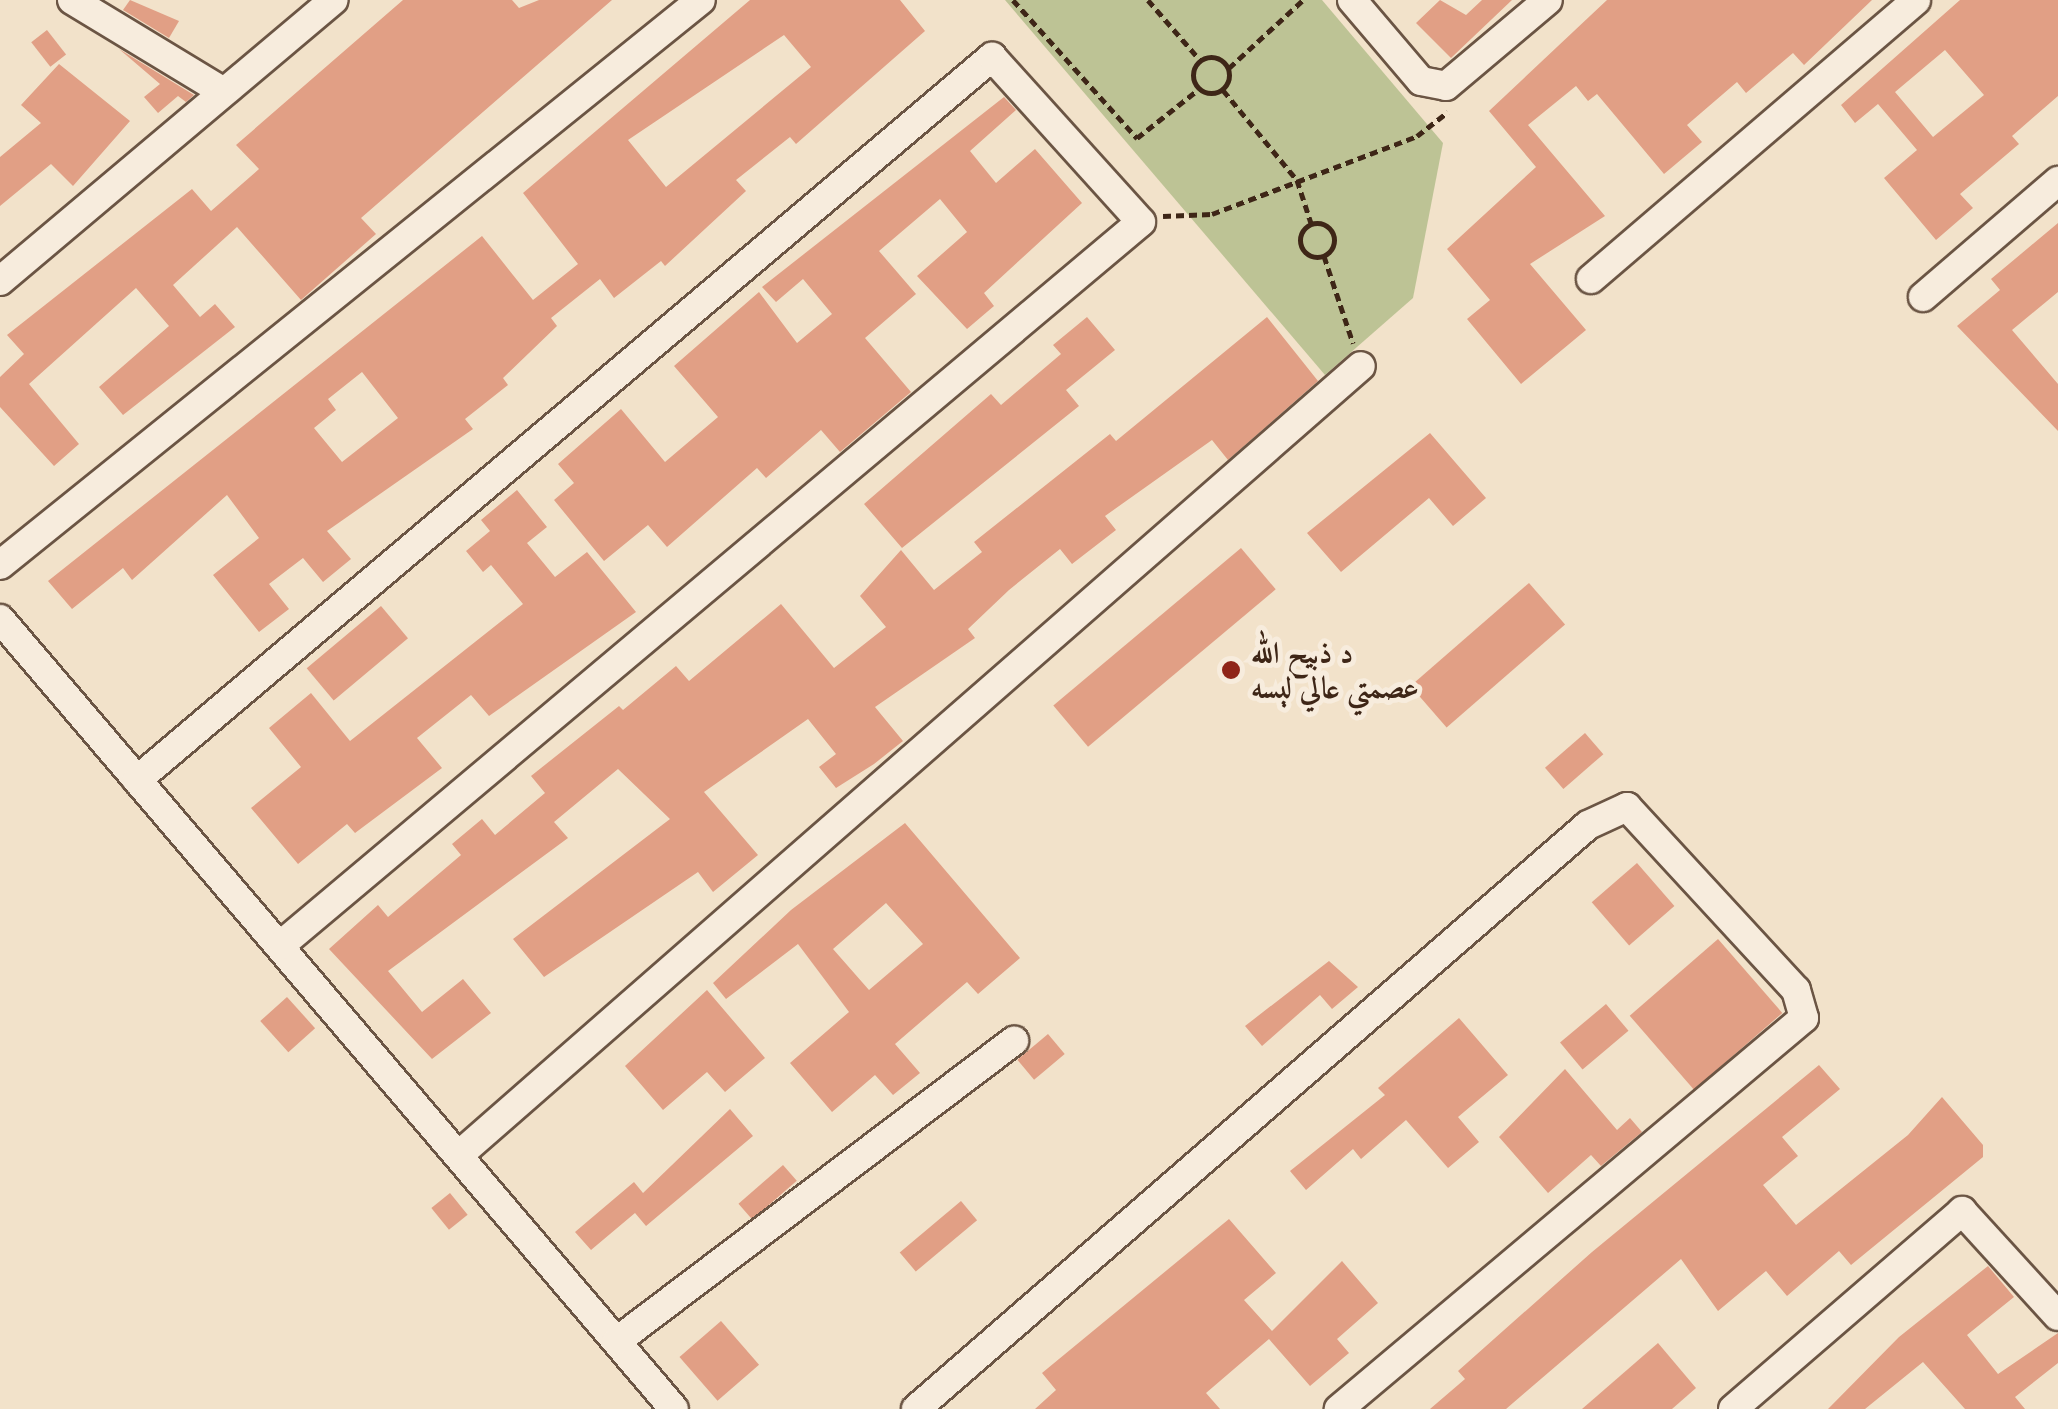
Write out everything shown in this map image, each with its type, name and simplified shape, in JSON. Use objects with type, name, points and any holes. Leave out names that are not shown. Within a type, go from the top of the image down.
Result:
[{"type":"street","points":[[72,0],[150,40],[222,91]]},
{"type":"street","points":[[0,282],[334,0]]},
{"type":"street","points":[[0,565],[702,0]]},
{"type":"street","points":[[1352,0],[1421,81],[1446,86],[1548,0]]},
{"type":"street","points":[[1592,279],[1916,0]]},
{"type":"street","points":[[137,780],[992,57],[1141,222],[280,945]]},
{"type":"street","points":[[1923,296],[2058,181]]},
{"type":"street","points":[[458,1155],[1361,366]]},
{"type":"street","points":[[0,619],[674,1409]]},
{"type":"street","points":[[916,1409],[1588,826],[1626,807],[1796,990],[1804,1018],[1340,1409]]},
{"type":"street","points":[[616,1341],[1014,1041]]},
{"type":"street","points":[[1733,1409],[1962,1212],[2058,1316]]},
{"type":"path","points":[[1013,0],[1137,138],[1199,89],[1223,90],[1297,180],[1310,223]]},
{"type":"path","points":[[1148,0],[1200,60]]},
{"type":"path","points":[[1223,90],[1228,68],[1303,0]]},
{"type":"path","points":[[1200,60],[1216,57],[1228,68]]},
{"type":"path","points":[[1199,89],[1193,74],[1200,60]]},
{"type":"path","points":[[1141,222],[1212,214],[1438,124],[1448,115],[1446,86]]},
{"type":"path","points":[[1310,223],[1300,235],[1303,250],[1324,256]]},
{"type":"path","points":[[1310,223],[1326,224],[1335,237],[1324,256],[1361,366]]},
{"type":"green space","points":[[1005,0],[1322,0],[1443,143],[1413,298],[1325,375]]},
{"type":"building","points":[[130,0],[179,21],[169,38],[123,10]]},
{"type":"building","points":[[403,0],[512,0],[519,8],[539,0],[612,0],[361,218],[376,234],[301,300],[237,227],[173,285],[200,317],[215,304],[235,327],[123,415],[99,387],[169,326],[136,288],[29,384],[79,444],[54,466],[0,407],[0,377],[24,354],[7,335],[192,189],[211,211],[259,169],[236,145]]},
{"type":"building","points":[[750,0],[900,0],[925,31],[796,144],[790,137],[736,180],[746,191],[665,266],[661,261],[614,298],[600,279],[551,318],[557,326],[503,378],[508,385],[465,419],[473,429],[327,531],[351,559],[323,582],[303,558],[269,584],[289,609],[259,632],[213,575],[259,538],[227,495],[132,580],[123,568],[72,609],[48,581],[482,236],[533,300],[578,264],[523,193]],"holes":[[[784,35],[811,67],[666,187],[628,140]],[[362,372],[398,418],[342,462],[314,428],[336,410],[328,399]]]},
{"type":"building","points":[[1440,0],[1466,15],[1482,0],[1512,0],[1451,58],[1416,23]]},
{"type":"building","points":[[1607,0],[1872,0],[1804,65],[1793,53],[1746,93],[1737,82],[1687,125],[1702,142],[1664,174],[1597,94],[1588,101],[1576,86],[1528,125],[1605,216],[1530,264],[1586,330],[1521,384],[1467,319],[1490,300],[1447,249],[1536,167],[1489,111]]},
{"type":"building","points":[[1960,0],[2058,0],[2058,96],[2012,136],[2019,144],[1960,194],[1973,208],[1936,240],[1884,178],[1917,150],[1878,104],[1855,123],[1841,105]],"holes":[[[1945,50],[1984,95],[1933,137],[1895,92]]]},
{"type":"building","points":[[47,30],[66,54],[50,67],[31,42]]},
{"type":"building","points":[[119,49],[194,95],[186,102],[178,96],[158,113],[144,97],[160,84]]},
{"type":"building","points":[[59,64],[130,121],[73,186],[51,164],[0,206],[0,157],[41,123],[21,105]]},
{"type":"building","points":[[1004,97],[1016,110],[970,151],[996,183],[1035,149],[1082,203],[984,293],[994,306],[967,329],[917,276],[967,232],[940,199],[879,251],[916,294],[865,338],[911,392],[840,452],[821,430],[766,478],[757,468],[667,547],[648,525],[604,561],[554,500],[574,483],[558,464],[621,409],[665,462],[718,417],[674,366],[759,292],[797,343],[832,314],[803,279],[776,302],[762,287]]},
{"type":"building","points":[[2058,223],[2058,292],[2012,330],[2058,384],[2058,431],[1957,326],[2000,290],[1991,279]]},
{"type":"building","points":[[1087,317],[1115,350],[1066,390],[1079,406],[902,548],[864,504],[991,394],[1001,405],[1061,354],[1053,345]]},
{"type":"building","points":[[1267,317],[1318,381],[1228,460],[1212,440],[1105,516],[1116,530],[1072,564],[1060,549],[1009,590],[968,629],[975,638],[875,707],[903,741],[874,764],[836,788],[819,767],[836,754],[808,719],[704,792],[758,855],[713,892],[698,872],[544,977],[513,939],[670,819],[618,769],[554,822],[568,838],[388,971],[422,1012],[463,979],[491,1013],[432,1059],[329,949],[378,905],[388,917],[461,855],[452,844],[482,819],[495,835],[545,793],[531,776],[619,706],[623,710],[676,666],[689,681],[781,604],[834,668],[886,627],[860,596],[901,550],[934,590],[982,552],[974,542],[1110,434],[1116,441]]},
{"type":"building","points":[[1430,433],[1486,498],[1453,526],[1429,498],[1341,572],[1307,533]]},
{"type":"building","points":[[517,490],[547,527],[527,543],[555,577],[587,552],[636,612],[489,716],[471,695],[417,738],[442,768],[355,833],[347,824],[298,864],[251,808],[301,767],[269,728],[311,693],[350,741],[523,604],[491,565],[483,572],[466,551],[490,531],[481,520]]},
{"type":"building","points":[[1241,548],[1276,589],[1088,747],[1053,705]]},
{"type":"building","points":[[1529,583],[1565,625],[1447,728],[1411,686]]},
{"type":"building","points":[[381,606],[408,638],[334,701],[307,668]]},
{"type":"building","points":[[1585,733],[1603,754],[1563,789],[1545,768]]},
{"type":"building","points":[[905,823],[1020,958],[978,994],[967,982],[895,1044],[920,1073],[893,1095],[875,1075],[832,1112],[790,1063],[849,1012],[798,944],[726,999],[713,983],[791,910]],"holes":[[[886,903],[923,944],[869,990],[833,949]]]},
{"type":"building","points":[[1637,863],[1674,906],[1629,945],[1592,902]]},
{"type":"building","points":[[1718,939],[1782,1013],[1694,1090],[1630,1016]]},
{"type":"building","points":[[1329,961],[1358,987],[1332,1009],[1320,995],[1262,1046],[1245,1026]]},
{"type":"building","points":[[707,990],[765,1058],[725,1092],[707,1072],[663,1110],[625,1066]]},
{"type":"building","points":[[287,997],[315,1028],[288,1052],[260,1021]]},
{"type":"building","points":[[1606,1004],[1628,1031],[1583,1069],[1560,1043]]},
{"type":"building","points":[[1459,1018],[1508,1075],[1458,1117],[1479,1142],[1448,1168],[1406,1120],[1361,1159],[1353,1149],[1306,1190],[1290,1171],[1385,1095],[1378,1088]]},
{"type":"building","points":[[1048,1034],[1065,1054],[1034,1080],[1017,1060]]},
{"type":"building","points":[[1819,1065],[1840,1089],[1782,1137],[1798,1156],[1763,1185],[1796,1225],[1908,1135],[1942,1097],[1983,1145],[1983,1157],[1851,1265],[1839,1251],[1787,1296],[1766,1271],[1718,1311],[1681,1259],[1506,1409],[1430,1409],[1465,1379],[1458,1371],[1592,1252]]},
{"type":"building","points":[[1565,1069],[1617,1130],[1630,1118],[1642,1132],[1601,1166],[1591,1155],[1548,1193],[1499,1137]]},
{"type":"building","points":[[730,1109],[753,1136],[646,1226],[635,1213],[591,1250],[575,1232],[634,1182],[643,1193]]},
{"type":"building","points":[[783,1165],[797,1181],[752,1220],[738,1204]]},
{"type":"building","points":[[450,1193],[468,1215],[449,1230],[431,1208]]},
{"type":"building","points":[[961,1201],[977,1220],[916,1272],[900,1252]]},
{"type":"building","points":[[1229,1219],[1276,1273],[1244,1300],[1272,1331],[1342,1261],[1378,1303],[1337,1339],[1349,1353],[1310,1386],[1269,1339],[1206,1393],[1220,1409],[1035,1409],[1056,1390],[1042,1373]]},
{"type":"building","points":[[1988,1266],[2014,1297],[1967,1335],[1998,1374],[2058,1333],[2058,1363],[2015,1397],[2025,1409],[1965,1409],[1923,1362],[1865,1409],[1828,1409],[1899,1337]]},
{"type":"building","points":[[721,1321],[759,1365],[718,1401],[679,1357]]},
{"type":"building","points":[[1658,1343],[1696,1388],[1672,1409],[1582,1409]]},
{"type":"place","name":"د ذبیح الله عصمتي عالي لېسه","points":[[1231,670]]}]
